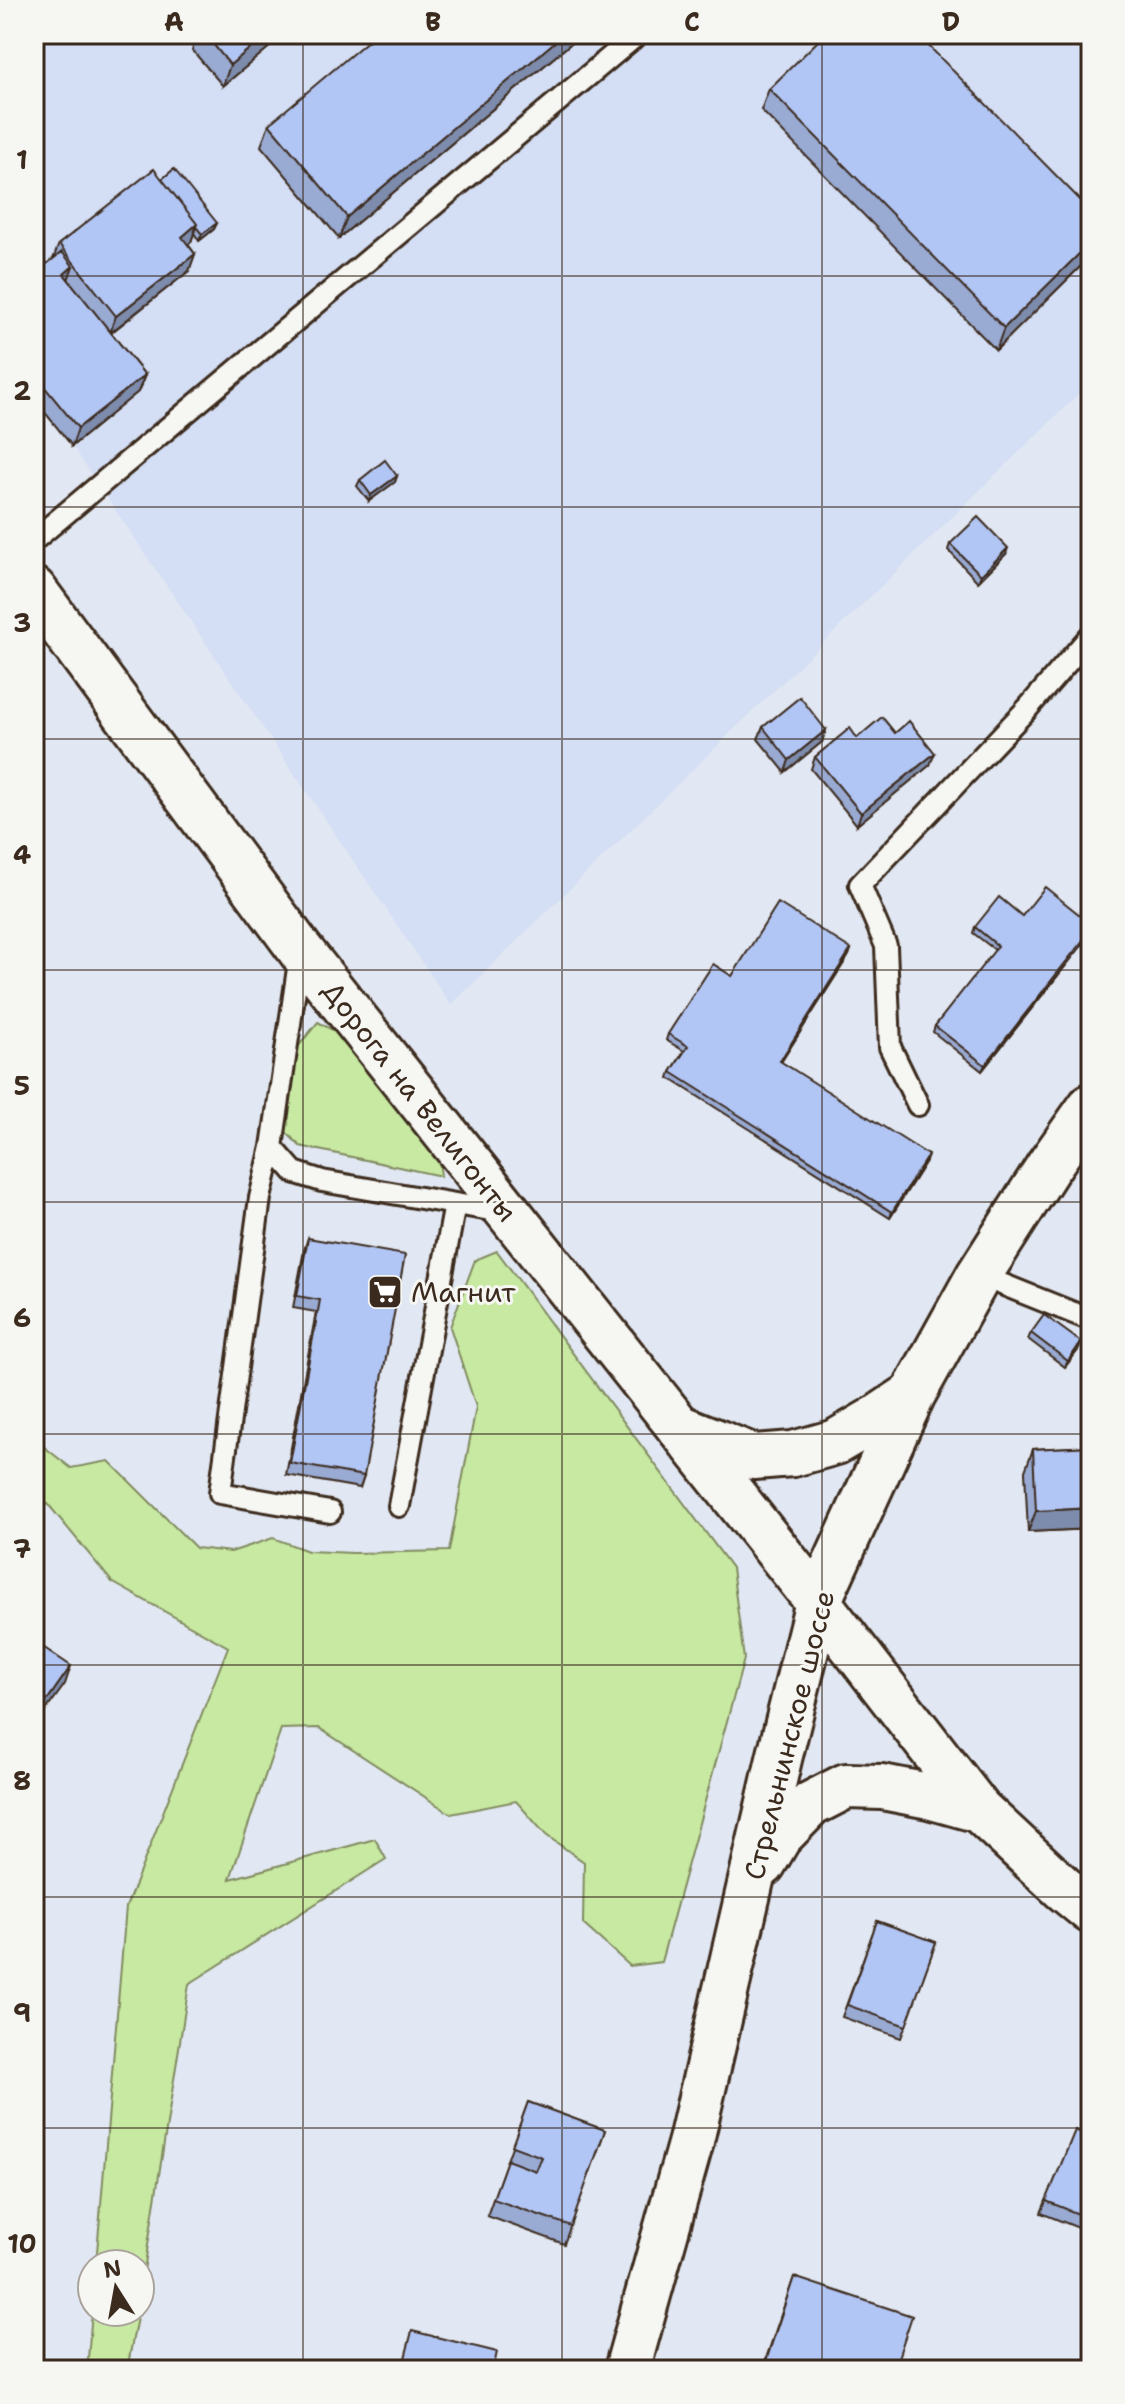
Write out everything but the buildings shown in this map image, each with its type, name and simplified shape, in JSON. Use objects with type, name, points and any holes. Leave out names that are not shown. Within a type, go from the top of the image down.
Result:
[{"type":"main road","name":"Дорога на Велигонты","points":[[34,590],[301,951],[818,1602],[979,1810],[1091,1911]]},
{"type":"main road","name":"Стрельнинское шоссе","points":[[627,2370],[691,2141],[818,1602],[913,1394],[979,1275],[1091,1106]]},
{"type":"main road","points":[[679,1427],[754,1457],[793,1454],[836,1442],[913,1394]]},
{"type":"main road","points":[[750,1887],[779,1837],[811,1804],[846,1786],[882,1787],[918,1793],[979,1810]]},
{"type":"lane","points":[[34,540],[638,34]]},
{"type":"lane","points":[[918,1105],[890,1047],[886,946],[860,885],[1027,709],[1091,635]]},
{"type":"lane","points":[[301,951],[272,1147],[260,1198],[220,1493],[330,1512]]},
{"type":"lane","points":[[272,1147],[294,1172],[322,1181],[510,1214]]},
{"type":"lane","points":[[399,1506],[455,1204]]},
{"type":"lane","points":[[979,1275],[1091,1320]]},
{"type":"shaded area","points":[[34,34],[1091,34],[1091,382],[451,1005],[72,446],[34,399]]},
{"type":"green space","points":[[318,1022],[347,1038],[438,1151],[441,1176],[300,1146],[286,1132],[287,1099],[296,1049]]},
{"type":"green space","points":[[497,1251],[732,1568],[744,1659],[661,1962],[630,1966],[583,1924],[584,1862],[546,1835],[516,1801],[451,1814],[319,1728],[281,1729],[230,1879],[375,1839],[386,1859],[189,1984],[148,2248],[97,2248],[126,1907],[228,1647],[112,1582],[48,1504],[34,1509],[34,1439],[71,1468],[109,1461],[196,1548],[231,1552],[273,1538],[308,1551],[449,1551],[476,1407],[450,1327],[475,1260]]},
{"type":"green space","points":[[91,2328],[135,2328],[127,2370],[87,2370]]},
{"type":"place","name":"Магнит","points":[[385,1292]]}]
